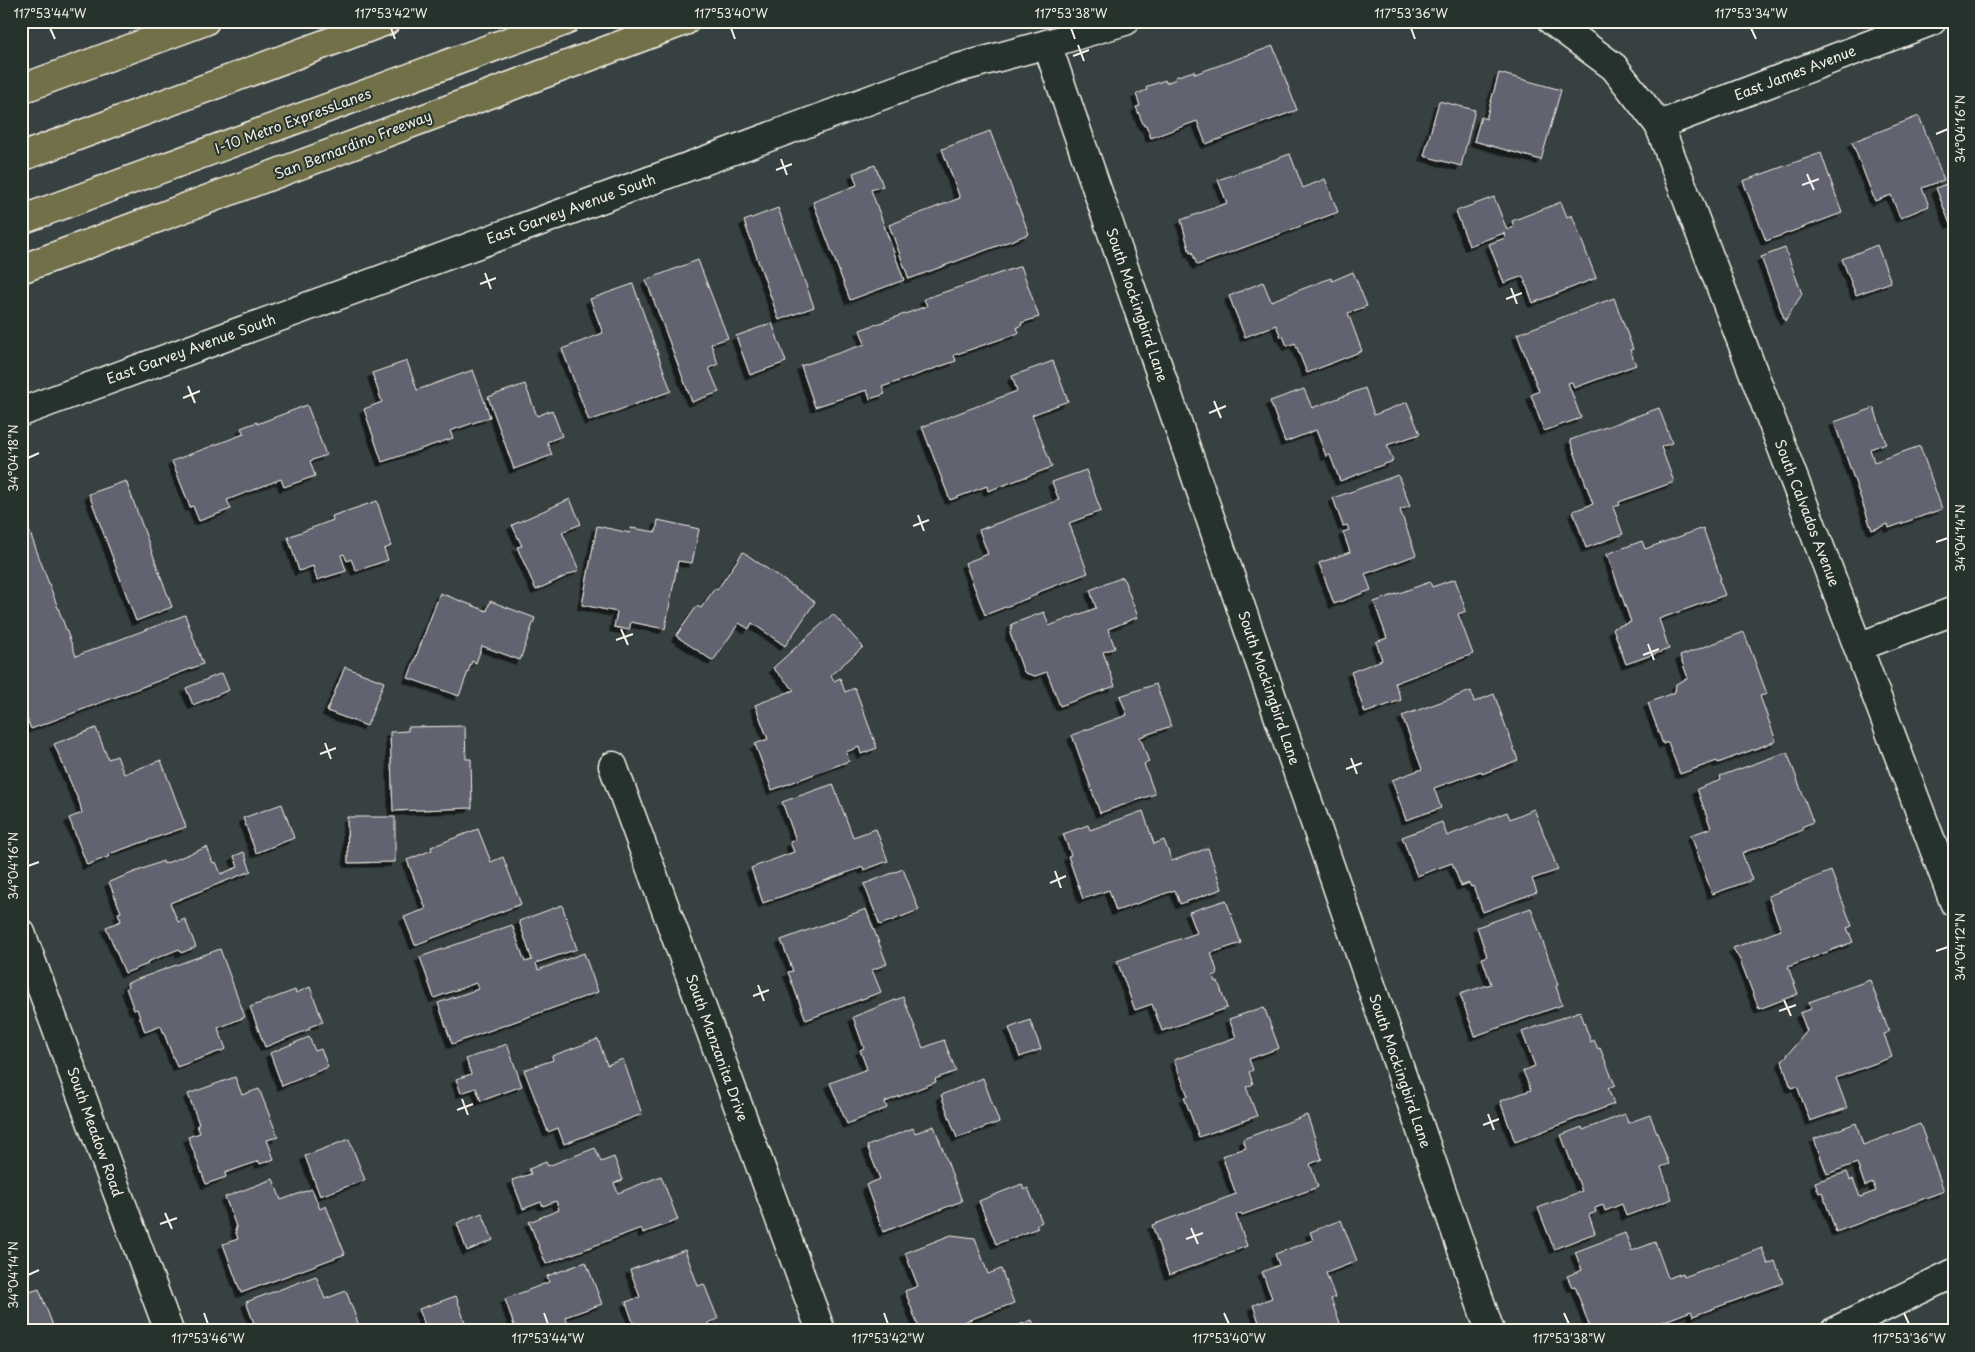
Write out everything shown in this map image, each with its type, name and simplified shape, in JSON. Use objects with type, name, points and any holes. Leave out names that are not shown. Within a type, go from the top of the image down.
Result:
[{"type":"highway","points":[[21,89],[204,21]]},
{"type":"highway","points":[[21,157],[386,21]]},
{"type":"highway","name":"I-10 Metro ExpressLanes","points":[[21,220],[565,21]]},
{"type":"highway","name":"San Bernardino Freeway","points":[[21,269],[685,21]]},
{"type":"street","name":"East Garvey Avenue South","points":[[21,412],[951,70],[1125,21]]},
{"type":"street","points":[[1552,21],[1614,67],[1659,125]]},
{"type":"street","name":"East James Avenue","points":[[1659,125],[1932,21]]},
{"type":"street","name":"South Mockingbird Lane","points":[[1047,44],[1490,1331]]},
{"type":"street","name":"South Calvados Avenue","points":[[1659,125],[1954,902]]},
{"type":"street","points":[[1858,647],[1954,611]]},
{"type":"street","name":"South Manzanita Drive","points":[[613,766],[822,1331]]},
{"type":"street","name":"South Meadow Road","points":[[21,932],[169,1331]]},
{"type":"street","points":[[1835,1331],[1954,1272]]},
{"type":"building","points":[[1273,46],[1297,110],[1206,144],[1197,121],[1151,138],[1136,107],[1140,106],[1136,94],[1147,90],[1146,87],[1165,80],[1166,83],[1176,79],[1175,77],[1194,71],[1195,74]]},
{"type":"building","points":[[1499,73],[1561,90],[1541,160],[1474,141],[1481,117],[1486,119]]},
{"type":"building","points":[[1439,101],[1475,110],[1461,166],[1424,156]]},
{"type":"building","points":[[1919,116],[1944,180],[1922,188],[1929,206],[1900,218],[1891,195],[1875,201],[1852,142]]},
{"type":"building","points":[[990,131],[1029,234],[909,279],[889,225],[960,198],[942,149]]},
{"type":"building","points":[[1821,153],[1842,213],[1766,241],[1743,181]]},
{"type":"building","points":[[1290,154],[1303,188],[1325,179],[1338,212],[1197,265],[1192,252],[1190,253],[1181,220],[1227,203],[1218,180]]},
{"type":"building","points":[[875,165],[883,186],[871,190],[904,280],[850,300],[813,202],[857,185],[853,173]]},
{"type":"building","points":[[1954,181],[1954,223],[1950,224],[1936,188]]},
{"type":"building","points":[[1494,197],[1507,230],[1514,227],[1512,221],[1561,202],[1567,217],[1572,215],[1596,278],[1533,303],[1523,276],[1504,283],[1489,244],[1505,238],[1504,233],[1469,246],[1456,211]]},
{"type":"building","points":[[778,208],[814,307],[779,320],[744,221]]},
{"type":"building","points":[[1877,245],[1891,282],[1856,295],[1842,259]]},
{"type":"building","points":[[1785,248],[1802,294],[1785,321],[1761,257]]},
{"type":"building","points":[[698,260],[728,338],[711,344],[718,364],[709,368],[719,392],[692,402],[646,280]]},
{"type":"building","points":[[1021,266],[1039,317],[1021,323],[1022,325],[1017,327],[1019,333],[954,355],[956,361],[882,387],[885,394],[870,399],[867,390],[815,407],[801,366],[865,344],[860,330],[927,306],[924,299]]},
{"type":"building","points":[[1353,272],[1367,306],[1348,313],[1362,351],[1307,373],[1295,343],[1287,346],[1276,325],[1245,337],[1229,296],[1263,282],[1271,301],[1331,278],[1332,281]]},
{"type":"building","points":[[633,284],[671,391],[589,421],[562,349],[603,333],[590,299]]},
{"type":"building","points":[[1614,298],[1633,349],[1630,350],[1636,365],[1574,388],[1572,382],[1568,383],[1581,418],[1544,431],[1531,395],[1539,391],[1517,334]]},
{"type":"building","points":[[772,323],[786,362],[750,375],[736,336]]},
{"type":"building","points":[[407,361],[417,390],[473,370],[490,417],[450,431],[453,438],[382,462],[364,409],[382,402],[372,373]]},
{"type":"building","points":[[1053,361],[1068,401],[1032,415],[1052,467],[988,491],[987,486],[950,500],[922,427],[1017,391],[1012,376]]},
{"type":"building","points":[[525,384],[537,416],[552,410],[562,436],[547,442],[552,455],[514,469],[488,397]]},
{"type":"building","points":[[1365,388],[1374,415],[1407,402],[1420,434],[1387,445],[1393,461],[1340,481],[1330,455],[1326,456],[1316,430],[1285,442],[1270,401],[1304,389],[1312,408]]},
{"type":"building","points":[[307,405],[326,455],[310,461],[315,476],[284,487],[281,479],[227,500],[231,509],[199,521],[193,506],[190,507],[172,461],[244,434],[241,428]]},
{"type":"building","points":[[1659,408],[1672,443],[1661,447],[1674,482],[1619,502],[1620,505],[1613,507],[1623,534],[1586,548],[1573,511],[1593,504],[1570,440]]},
{"type":"building","points":[[1874,408],[1886,443],[1870,449],[1874,462],[1920,446],[1942,509],[1889,528],[1888,524],[1872,530],[1834,422]]},
{"type":"building","points":[[1086,470],[1101,511],[1069,523],[1088,573],[985,615],[965,563],[988,554],[979,530],[1059,500],[1052,482]]},
{"type":"building","points":[[1398,475],[1410,506],[1400,510],[1416,555],[1365,574],[1371,590],[1334,604],[1319,563],[1350,552],[1343,532],[1349,530],[1347,525],[1343,526],[1333,498]]},
{"type":"building","points":[[126,481],[172,607],[136,621],[89,494]]},
{"type":"building","points":[[570,499],[581,524],[562,532],[579,570],[536,590],[517,547],[522,546],[512,525]]},
{"type":"building","points":[[377,501],[391,546],[384,549],[388,560],[356,571],[351,559],[347,561],[344,554],[341,555],[346,571],[317,580],[313,566],[299,571],[288,537],[333,520],[332,516]]},
{"type":"building","points":[[658,520],[699,529],[692,563],[678,561],[665,629],[631,622],[629,630],[614,627],[617,612],[582,605],[597,526],[630,533],[631,528],[656,532]]},
{"type":"building","points":[[27,525],[76,656],[185,615],[203,664],[31,729],[21,704],[21,527]]},
{"type":"building","points":[[1703,528],[1725,595],[1659,619],[1669,649],[1626,664],[1613,628],[1631,622],[1607,554],[1642,541],[1645,549]]},
{"type":"building","points":[[743,552],[815,602],[785,646],[752,623],[749,629],[739,623],[713,661],[676,636],[697,606],[701,608],[715,588],[717,590]]},
{"type":"building","points":[[1123,577],[1138,617],[1108,629],[1115,648],[1103,652],[1115,686],[1060,706],[1047,672],[1035,676],[1025,673],[1023,670],[1010,633],[1012,624],[1044,612],[1049,626],[1096,608],[1090,590]]},
{"type":"building","points":[[1455,579],[1466,611],[1458,614],[1473,654],[1395,683],[1401,700],[1365,713],[1351,672],[1382,660],[1376,642],[1387,638],[1374,602],[1430,582],[1432,587]]},
{"type":"building","points":[[440,593],[487,611],[490,601],[535,618],[520,660],[482,646],[476,663],[472,661],[459,696],[408,678]]},
{"type":"building","points":[[833,614],[863,647],[831,675],[834,681],[840,678],[845,692],[855,688],[877,748],[861,754],[859,747],[846,752],[849,761],[772,790],[755,744],[768,739],[755,705],[794,690],[773,668]]},
{"type":"building","points":[[1744,632],[1767,694],[1760,696],[1776,741],[1718,763],[1717,761],[1680,774],[1668,742],[1663,744],[1648,703],[1675,692],[1676,684],[1688,678],[1680,656]]},
{"type":"building","points":[[345,667],[384,682],[367,726],[327,711]]},
{"type":"building","points":[[222,673],[229,690],[193,705],[186,688]]},
{"type":"building","points":[[1156,684],[1171,726],[1140,737],[1149,762],[1144,764],[1155,794],[1100,813],[1072,735],[1127,715],[1120,696]]},
{"type":"building","points":[[1471,691],[1474,702],[1494,694],[1518,760],[1482,774],[1481,771],[1434,788],[1441,808],[1406,820],[1392,780],[1422,769],[1402,716]]},
{"type":"building","points":[[465,726],[466,759],[471,759],[472,808],[393,811],[390,732],[408,731],[408,727]]},
{"type":"building","points":[[96,728],[108,759],[117,756],[124,774],[161,760],[186,827],[109,854],[110,856],[87,865],[69,818],[82,813],[80,804],[54,744]]},
{"type":"building","points":[[1787,752],[1813,822],[1802,827],[1803,830],[1742,853],[1752,880],[1712,894],[1691,835],[1711,828],[1697,789],[1721,780],[1720,776]]},
{"type":"building","points":[[833,784],[853,837],[876,829],[888,861],[864,870],[863,867],[763,903],[751,868],[794,852],[790,842],[796,840],[782,802]]},
{"type":"building","points":[[282,804],[294,838],[256,853],[243,818]]},
{"type":"building","points":[[1534,809],[1558,870],[1532,879],[1537,892],[1483,912],[1473,886],[1471,887],[1469,883],[1461,886],[1452,863],[1417,876],[1402,837],[1442,822],[1447,836],[1507,812],[1510,819]]},
{"type":"building","points":[[1143,811],[1154,844],[1164,840],[1172,861],[1208,848],[1222,889],[1180,904],[1175,890],[1116,911],[1109,890],[1083,899],[1068,856],[1071,855],[1063,834],[1088,825],[1090,830]]},
{"type":"building","points":[[347,817],[395,817],[395,862],[348,863]]},
{"type":"building","points":[[478,829],[491,862],[503,857],[521,904],[415,945],[404,917],[426,909],[407,860],[432,850],[431,847]]},
{"type":"building","points":[[207,847],[213,863],[216,862],[221,874],[238,867],[234,856],[244,852],[251,871],[170,903],[178,922],[185,919],[196,947],[181,953],[179,949],[125,973],[106,927],[121,921],[118,913],[121,912],[109,882],[163,861],[164,864]]},
{"type":"building","points":[[903,869],[919,910],[880,925],[864,884]]},
{"type":"building","points":[[1831,871],[1852,926],[1847,928],[1853,942],[1788,967],[1798,994],[1759,1009],[1740,960],[1733,948],[1781,930],[1768,896]]},
{"type":"building","points":[[1226,900],[1241,943],[1211,953],[1218,974],[1213,976],[1215,982],[1218,981],[1227,1008],[1162,1031],[1152,1004],[1135,1010],[1117,961],[1197,933],[1189,912]]},
{"type":"building","points":[[562,905],[577,949],[536,963],[538,970],[584,953],[598,992],[452,1044],[438,1003],[478,989],[476,983],[434,998],[420,957],[512,925],[525,962],[532,960],[519,921]]},
{"type":"building","points":[[1531,908],[1558,985],[1556,986],[1562,1005],[1475,1036],[1460,994],[1491,984],[1482,958],[1487,956],[1477,927]]},
{"type":"building","points":[[866,909],[887,964],[872,970],[881,992],[806,1020],[788,972],[793,971],[781,940]]},
{"type":"building","points":[[220,949],[245,1017],[218,1028],[226,1049],[177,1067],[161,1026],[145,1032],[137,1009],[134,1010],[126,988],[128,987],[127,983]]},
{"type":"building","points":[[1870,980],[1889,1032],[1884,1034],[1892,1057],[1836,1078],[1847,1108],[1810,1121],[1797,1086],[1791,1088],[1782,1061],[1807,1031],[1800,1013],[1811,1009],[1809,1002]]},
{"type":"building","points":[[310,987],[323,1022],[265,1047],[250,1007],[295,990],[296,993]]},
{"type":"building","points":[[903,997],[923,1048],[944,1040],[956,1071],[935,1079],[936,1082],[885,1102],[887,1108],[847,1124],[830,1083],[867,1069],[860,1050],[864,1048],[853,1017]]},
{"type":"building","points":[[1264,1007],[1279,1048],[1249,1059],[1253,1070],[1249,1072],[1253,1084],[1246,1087],[1257,1116],[1199,1137],[1184,1097],[1188,1096],[1174,1060],[1236,1037],[1229,1019]]},
{"type":"building","points":[[1580,1011],[1591,1042],[1594,1040],[1598,1049],[1600,1048],[1615,1085],[1608,1088],[1614,1104],[1515,1142],[1500,1101],[1531,1090],[1523,1071],[1535,1066],[1522,1032]]},
{"type":"building","points":[[1030,1020],[1041,1049],[1020,1057],[1009,1028]]},
{"type":"building","points":[[309,1037],[315,1051],[321,1049],[328,1067],[282,1086],[270,1053]]},
{"type":"building","points":[[598,1039],[607,1065],[623,1059],[642,1114],[564,1144],[558,1128],[548,1132],[524,1070],[553,1060],[552,1056]]},
{"type":"building","points":[[507,1044],[522,1086],[481,1101],[476,1088],[461,1093],[456,1079],[471,1074],[466,1059]]},
{"type":"building","points":[[235,1077],[242,1095],[259,1089],[278,1137],[267,1140],[274,1159],[260,1164],[259,1161],[225,1173],[226,1177],[206,1184],[188,1137],[200,1133],[197,1125],[199,1124],[188,1094]]},
{"type":"building","points":[[983,1078],[999,1122],[957,1138],[941,1095]]},
{"type":"building","points":[[1625,1114],[1628,1123],[1650,1115],[1669,1164],[1661,1167],[1672,1199],[1626,1216],[1622,1204],[1605,1211],[1603,1205],[1595,1208],[1596,1212],[1589,1215],[1595,1233],[1554,1249],[1538,1208],[1582,1191],[1561,1135],[1582,1127],[1583,1130]]},
{"type":"building","points":[[1307,1115],[1322,1159],[1310,1164],[1318,1187],[1242,1215],[1241,1213],[1236,1215],[1247,1246],[1169,1275],[1152,1225],[1236,1194],[1222,1156],[1246,1148],[1243,1139]]},
{"type":"building","points":[[1856,1123],[1863,1145],[1920,1124],[1944,1191],[1836,1232],[1822,1192],[1819,1193],[1815,1182],[1847,1172],[1850,1180],[1853,1179],[1860,1197],[1876,1191],[1873,1183],[1865,1186],[1857,1163],[1827,1174],[1814,1139]]},
{"type":"building","points":[[934,1126],[962,1201],[883,1232],[866,1185],[880,1179],[867,1146],[913,1128],[915,1133]]},
{"type":"building","points":[[349,1139],[365,1180],[320,1196],[305,1156]]},
{"type":"building","points":[[595,1148],[601,1162],[614,1157],[623,1180],[614,1183],[618,1193],[661,1176],[678,1220],[643,1233],[641,1228],[546,1264],[529,1222],[559,1210],[556,1201],[543,1206],[541,1202],[523,1209],[512,1180],[531,1174],[529,1169],[546,1162],[548,1166]]},
{"type":"building","points":[[273,1179],[281,1200],[312,1189],[320,1209],[326,1206],[345,1254],[241,1293],[223,1244],[238,1239],[235,1229],[237,1229],[225,1197]]},
{"type":"building","points":[[1022,1184],[1024,1190],[1028,1188],[1042,1222],[1036,1225],[1038,1228],[996,1244],[979,1201]]},
{"type":"building","points":[[482,1213],[493,1240],[467,1251],[457,1223]]},
{"type":"building","points":[[1341,1220],[1357,1261],[1326,1273],[1335,1297],[1331,1299],[1340,1323],[1321,1331],[1262,1331],[1253,1305],[1272,1298],[1262,1272],[1279,1265],[1275,1254],[1313,1240],[1310,1232]]},
{"type":"building","points":[[1625,1233],[1632,1251],[1655,1242],[1668,1278],[1683,1273],[1684,1277],[1762,1248],[1768,1264],[1775,1261],[1783,1283],[1693,1316],[1691,1311],[1639,1331],[1591,1331],[1575,1286],[1572,1287],[1567,1276],[1582,1270],[1575,1252]]},
{"type":"building","points":[[951,1235],[975,1238],[988,1274],[1001,1269],[1014,1303],[940,1331],[920,1331],[905,1291],[918,1286],[905,1253]]},
{"type":"building","points":[[685,1250],[698,1286],[704,1284],[718,1319],[708,1323],[711,1330],[709,1331],[636,1331],[626,1302],[640,1297],[630,1270]]},
{"type":"building","points":[[586,1262],[602,1304],[565,1317],[570,1329],[566,1331],[516,1331],[505,1299],[549,1282],[547,1276]]},
{"type":"building","points":[[316,1276],[325,1299],[346,1291],[361,1331],[257,1331],[246,1302]]},
{"type":"building","points":[[39,1289],[55,1331],[21,1331],[21,1295]]},
{"type":"building","points":[[456,1296],[468,1331],[427,1331],[419,1309]]},
{"type":"building","points":[[1032,1320],[1036,1331],[1003,1331]]}]
